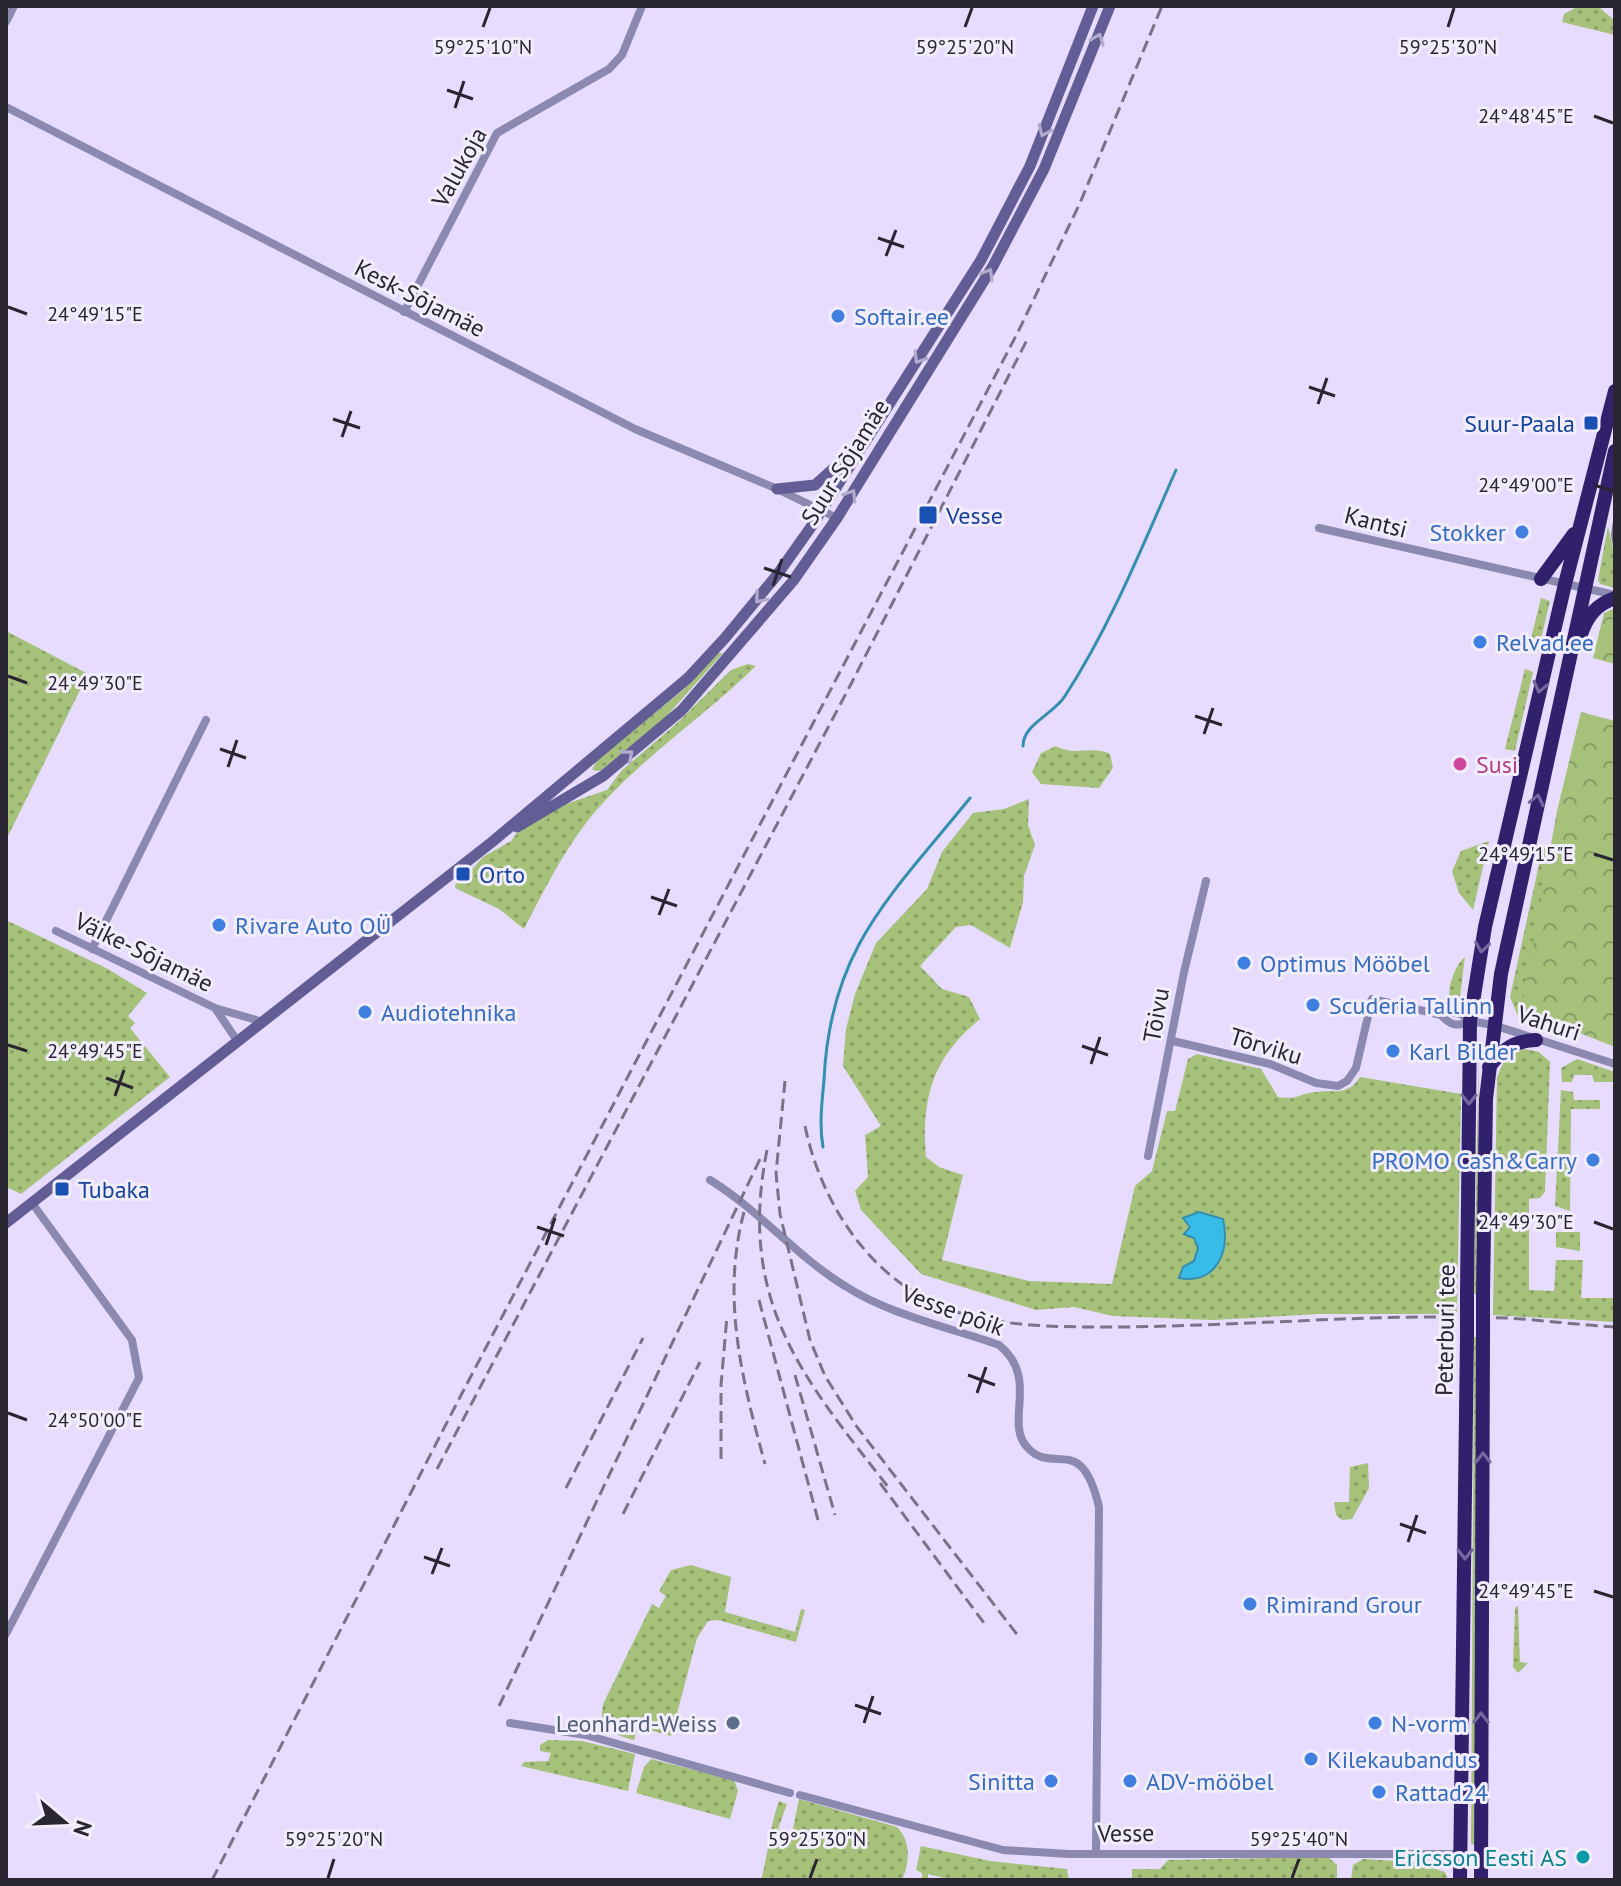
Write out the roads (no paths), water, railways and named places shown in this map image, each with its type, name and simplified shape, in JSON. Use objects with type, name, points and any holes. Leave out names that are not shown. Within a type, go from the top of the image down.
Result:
[{"type":"highway","name":"Peterburi tee","points":[[1460,1880],[1470,1021],[1485,927],[1565,584],[1615,391]]},
{"type":"highway","name":"Peterburi tee","points":[[1481,1877],[1483,1294],[1489,1067],[1507,931],[1615,451]]},
{"type":"highway","points":[[1541,579],[1584,516]]},
{"type":"highway","points":[[1564,679],[1587,617],[1615,597]]},
{"type":"highway","points":[[1489,1067],[1504,1048],[1522,1041],[1536,1040]]},
{"type":"main road","name":"Suur-Sõjamäe","points":[[6,1223],[492,842],[688,678],[768,587],[822,511],[981,260],[1030,166],[1093,6]]},
{"type":"main road","name":"Suur-Sõjamäe","points":[[492,842],[589,785],[682,710],[793,581],[837,518],[993,266],[1044,169],[1110,6]]},
{"type":"main road","points":[[777,489],[815,485],[867,439]]},
{"type":"main road","points":[[577,770],[589,785]]},
{"type":"street","points":[[6,22],[14,6]]},
{"type":"street","name":"Valukoja","points":[[404,312],[497,133],[609,69],[622,55],[642,6]]},
{"type":"street","name":"Kesk-Sõjamäe","points":[[6,107],[635,429],[837,518]]},
{"type":"street","name":"Kantsi","points":[[1319,528],[1615,597]]},
{"type":"street","points":[[92,949],[206,720]]},
{"type":"street","name":"Tõivu","points":[[1148,1156],[1173,1041],[1184,972],[1206,881]]},
{"type":"street","name":"Väike-Sõjamäe","points":[[56,931],[215,1008],[264,1022]]},
{"type":"street","name":"Vahuri","points":[[1347,1081],[1356,1068],[1372,999],[1441,1015],[1451,1012],[1470,1021],[1493,1025],[1615,1064]]},
{"type":"street","name":"Väike-Sõjamäe","points":[[215,1008],[238,1042]]},
{"type":"street","name":"Tõrviku","points":[[1173,1041],[1290,1069],[1316,1083],[1338,1086],[1347,1081]]},
{"type":"street","name":"Vesse põik","points":[[710,1180],[741,1199],[843,1286],[874,1302],[999,1345],[1013,1356],[1019,1372],[1021,1435],[1027,1447],[1041,1458],[1071,1458],[1084,1467],[1099,1507],[1096,1853]]},
{"type":"street","points":[[6,1634],[139,1378],[132,1340],[32,1203]]},
{"type":"street","name":"Vesse","points":[[510,1723],[586,1735],[1003,1850],[1461,1854]]},
{"type":"street","name":"Peterburi tee","points":[[1461,1854],[1473,1858],[1481,1877]]},
{"type":"water","points":[[1199,1212],[1223,1219],[1222,1254],[1218,1263],[1203,1276],[1179,1278],[1183,1267],[1194,1261],[1198,1248],[1194,1238],[1184,1234],[1190,1227],[1183,1218]]},
{"type":"waterway","points":[[1023,746],[1024,738],[1033,725],[1065,696],[1097,642],[1176,470]]},
{"type":"waterway","points":[[823,1147],[821,1114],[829,1034],[838,993],[852,958],[891,895],[970,798]]},
{"type":"tram line","points":[[1615,513],[1612,535],[1615,551]]},
{"type":"railway","points":[[212,1880],[459,1399],[1018,332],[1080,203],[1162,6]]},
{"type":"railway","points":[[437,1469],[851,684],[1028,338]]},
{"type":"railway","points":[[785,1081],[776,1173],[780,1214],[810,1340],[825,1376],[857,1427],[1019,1637]]},
{"type":"railway","points":[[805,1126],[825,1186],[839,1215],[857,1241],[903,1285],[930,1301],[980,1318],[1062,1327],[1445,1317],[1506,1318],[1615,1327]]},
{"type":"railway","points":[[767,1150],[760,1203],[761,1251],[769,1294],[784,1334],[804,1372],[889,1488]]},
{"type":"railway","points":[[499,1706],[760,1159]]},
{"type":"railway","points":[[744,1212],[737,1244],[734,1307],[742,1370],[765,1464]]},
{"type":"railway","points":[[759,1300],[818,1520]]},
{"type":"railway","points":[[721,1459],[721,1385],[727,1316]]},
{"type":"railway","points":[[566,1488],[643,1338]]},
{"type":"railway","points":[[623,1514],[700,1362]]},
{"type":"railway","points":[[795,1375],[835,1515]]},
{"type":"railway","points":[[880,1483],[987,1627]]},
{"type":"place","name":"Softair.ee","points":[[838,316]]},
{"type":"place","name":"Suur-Paala","points":[[1591,423]]},
{"type":"place","name":"Vesse","points":[[928,515]]},
{"type":"place","name":"Stokker","points":[[1522,532]]},
{"type":"place","name":"Relvad.ee","points":[[1480,642]]},
{"type":"place","name":"Susi","points":[[1460,764]]},
{"type":"place","name":"Orto","points":[[463,874]]},
{"type":"place","name":"Rivare Auto OÜ","points":[[219,925]]},
{"type":"place","name":"Optimus Mööbel","points":[[1244,963]]},
{"type":"place","name":"Scuderia Tallinn","points":[[1313,1005]]},
{"type":"place","name":"Audiotehnika","points":[[365,1012]]},
{"type":"place","name":"Karl Bilder","points":[[1393,1051]]},
{"type":"place","name":"PROMO Cash&Carry","points":[[1593,1160]]},
{"type":"place","name":"Tubaka","points":[[62,1189]]},
{"type":"place","name":"Rimirand Grour","points":[[1250,1604]]},
{"type":"place","name":"Leonhard-Weiss","points":[[733,1723]]},
{"type":"place","name":"N-vorm","points":[[1375,1723]]},
{"type":"place","name":"Kilekaubandus","points":[[1311,1759]]},
{"type":"place","name":"Sinitta","points":[[1051,1781]]},
{"type":"place","name":"ADV-mööbel","points":[[1130,1781]]},
{"type":"place","name":"Rattad24","points":[[1379,1792]]},
{"type":"place","name":"Ericsson Eesti AS","points":[[1583,1857]]}]
